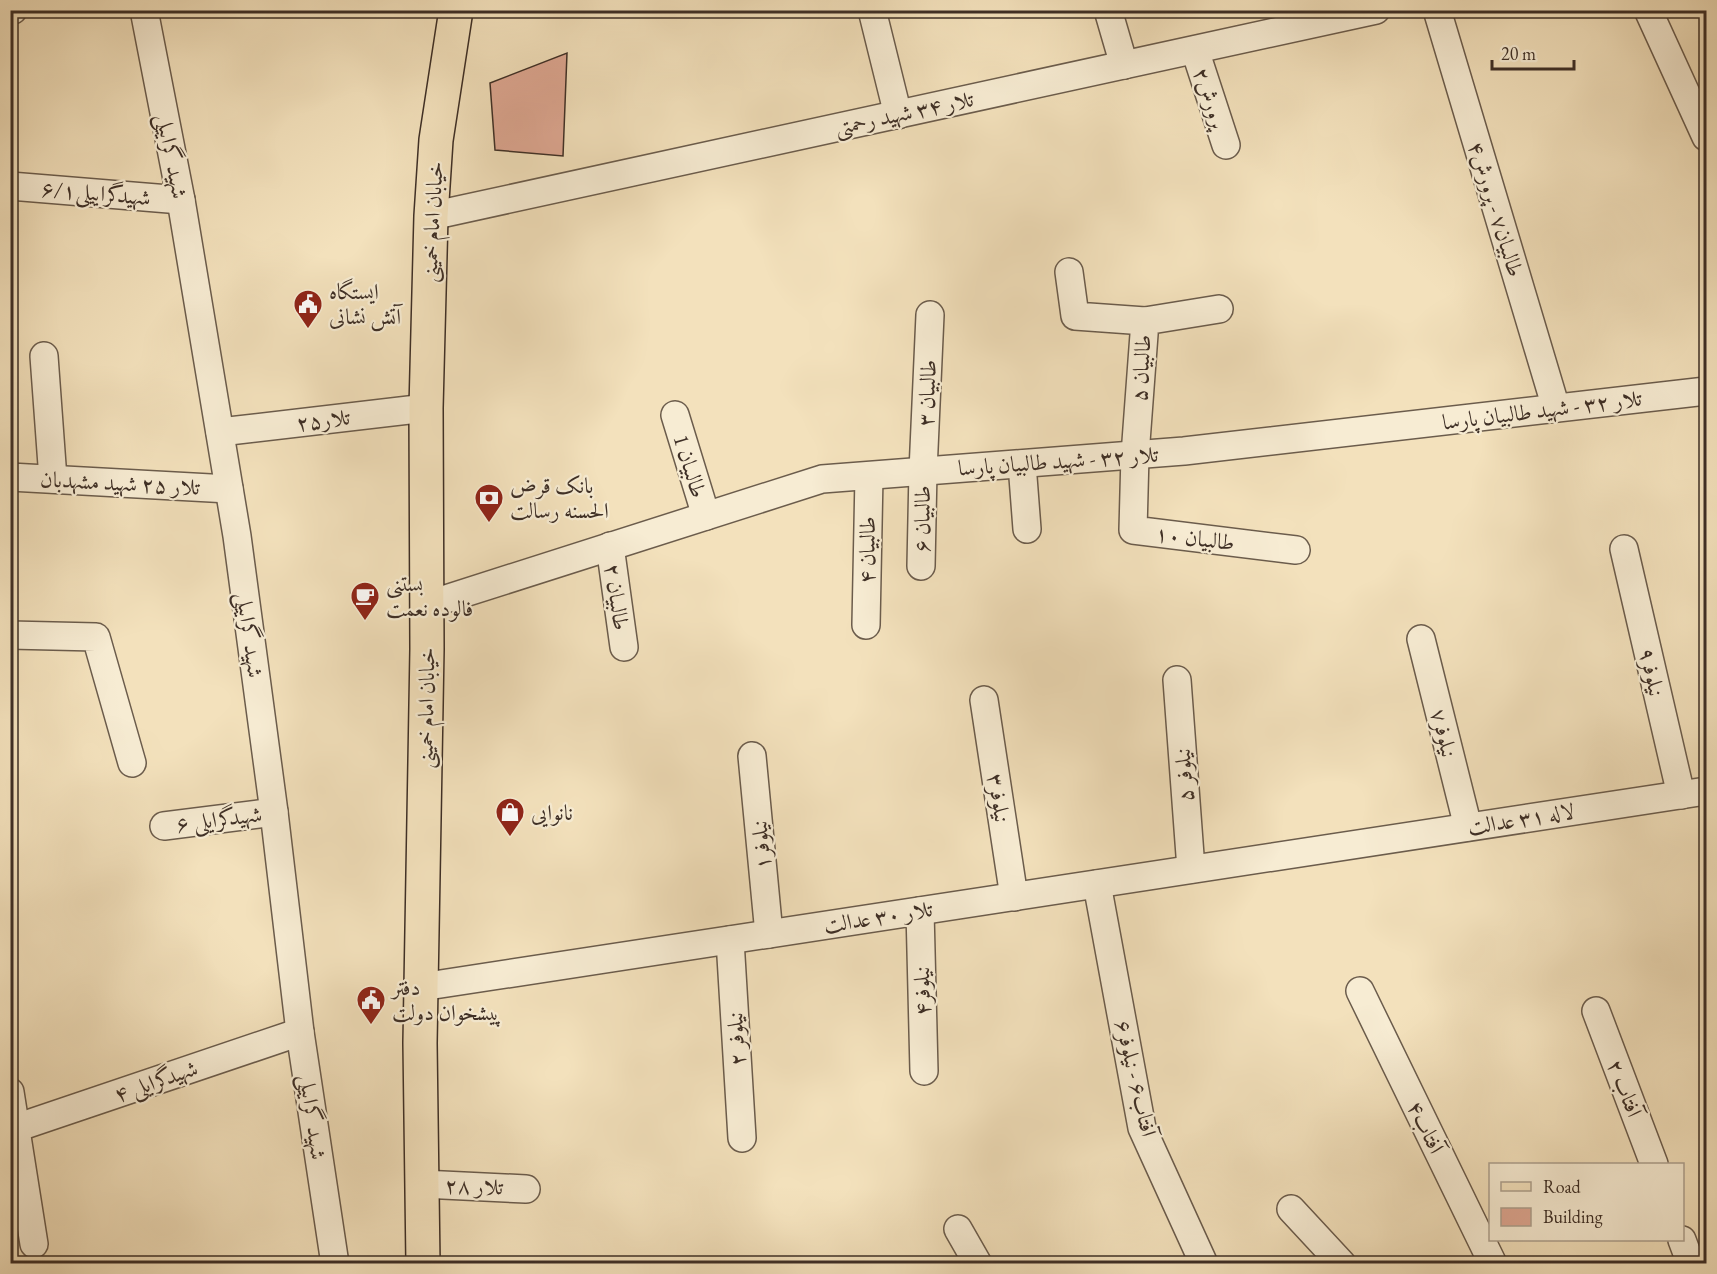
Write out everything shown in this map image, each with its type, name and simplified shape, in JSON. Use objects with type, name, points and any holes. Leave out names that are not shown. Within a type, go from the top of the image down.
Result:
[{"type":"main road","name":"خیابان امام خمینی","points":[[423,1263],[421,987],[427,605],[426,408],[431,216],[436,140],[456,10]]},
{"type":"street","name":"شهید گراییلی","points":[[144,10],[181,200],[229,489],[274,812],[300,1032],[335,1263]]},
{"type":"street","points":[[872,10],[898,115]]},
{"type":"street","points":[[1108,10],[1124,65]]},
{"type":"street","name":"تلار ۳۴ شهید رحمتی","points":[[431,216],[1195,50],[1335,15],[1376,10]]},
{"type":"street","name":"طالبیان۷ - پرورش۴","points":[[1437,10],[1556,408]]},
{"type":"street","points":[[1648,10],[1707,136]]},
{"type":"street","name":"پرورش۲","points":[[1195,50],[1226,145]]},
{"type":"street","name":"شهیدگراییلی۶/۱","points":[[10,186],[181,200]]},
{"type":"street","points":[[1069,272],[1075,316],[1144,321]]},
{"type":"street","name":"طالبیان ۵","points":[[1135,455],[1144,321],[1219,309]]},
{"type":"street","name":"طالبیان ۳","points":[[923,471],[930,315]]},
{"type":"street","points":[[44,356],[53,479]]},
{"type":"street","name":"تلار ۳۲ - شهید طالبیان پارسا","points":[[427,605],[822,479],[1184,451],[1707,391]]},
{"type":"street","name":"تلار۲۵","points":[[220,432],[426,408]]},
{"type":"street","name":"طالبیان 1","points":[[675,416],[706,516]]},
{"type":"street","name":"طالبیان ۱۰","points":[[1135,455],[1133,530],[1296,550]]},
{"type":"street","points":[[1022,464],[1027,529]]},
{"type":"street","name":"طالبیان ۶","points":[[921,566],[923,471]]},
{"type":"street","name":"طالبیان ۴","points":[[866,625],[869,476]]},
{"type":"street","name":"تلار ۲۵ شهید مشهدبان","points":[[10,477],[229,489]]},
{"type":"street","name":"طالبیان ۲","points":[[610,546],[624,647]]},
{"type":"street","name":"نیلوفر۹","points":[[1624,549],[1694,793]]},
{"type":"street","points":[[10,635],[96,637],[132,764]]},
{"type":"street","name":"نیلوفر۷","points":[[1421,639],[1468,827]]},
{"type":"street","name":"نیلوفر ۵","points":[[1177,680],[1191,870]]},
{"type":"street","name":"نیلوفر۳","points":[[984,700],[1014,897]]},
{"type":"street","name":"نیلوفر۱","points":[[752,756],[769,934]]},
{"type":"street","name":"لاله ۳۱ عدالت","points":[[1336,847],[1694,793]]},
{"type":"street","name":"شهیدگرایلی ۶","points":[[164,826],[274,812]]},
{"type":"street","name":"تلار ۳۰ عدالت","points":[[421,987],[1336,847]]},
{"type":"street","name":"آفتاب۶ - نیلوفر۶","points":[[1097,884],[1142,1128],[1204,1263]]},
{"type":"street","name":"نیلوفر۴","points":[[920,911],[924,1071]]},
{"type":"street","name":"نیلوفر ۲","points":[[730,940],[742,1138]]},
{"type":"street","name":"آفتاب۴","points":[[1360,990],[1493,1263]]},
{"type":"street","name":"آفتاب ۲","points":[[1596,1011],[1654,1163]]},
{"type":"street","name":"شهیدگرایلی ۴","points":[[14,1129],[300,1032]]},
{"type":"street","points":[[10,1092],[14,1129],[34,1244]]},
{"type":"street","name":"تلار ۲۸","points":[[422,1184],[525,1189]]},
{"type":"street","points":[[1291,1209],[1342,1263]]},
{"type":"street","points":[[958,1229],[978,1263]]},
{"type":"street","points":[[1683,1241],[1691,1263]]},
{"type":"building","points":[[567,53],[563,156],[495,150],[490,83]]},
{"type":"place","name":"ایستگاه آتش نشانی","points":[[308,330]]},
{"type":"place","name":"بانک قرض الحسنه رسالت","points":[[489,524]]},
{"type":"place","name":"بستنی فالوده نعمت","points":[[365,622]]},
{"type":"place","name":"نانوایی","points":[[510,838]]},
{"type":"place","name":"دفتر پیشخوان دولت","points":[[371,1026]]}]
